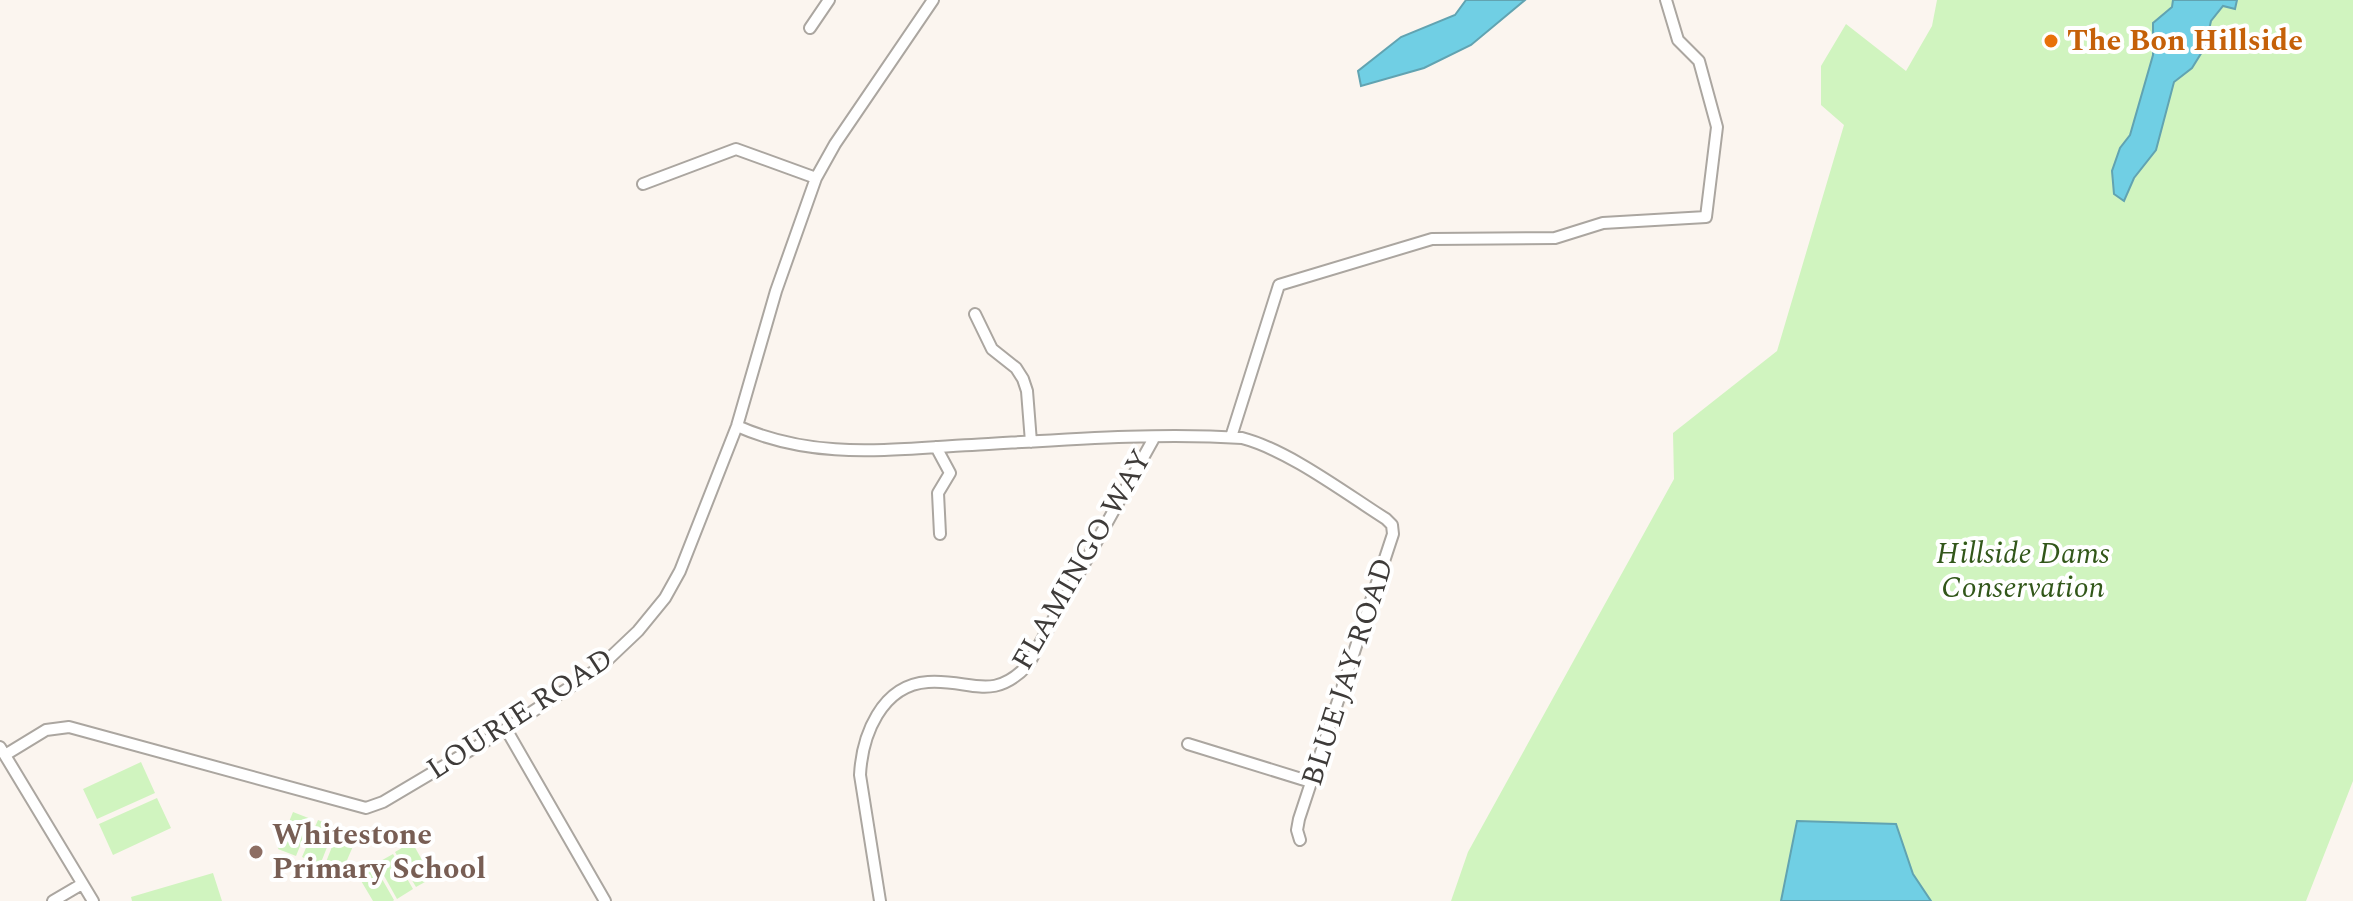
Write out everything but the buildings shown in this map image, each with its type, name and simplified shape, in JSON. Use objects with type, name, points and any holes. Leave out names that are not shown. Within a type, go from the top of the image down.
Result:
[{"type":"street","points":[[810,28],[829,0]]},
{"type":"street","name":"LOURIE ROAD","points":[[2,751],[46,730],[69,727],[366,808],[383,802],[506,729],[599,668],[653,614],[680,571],[737,426],[776,291],[816,178],[835,144],[933,0]]},
{"type":"street","points":[[1231,437],[1279,285],[1432,239],[1555,238],[1603,223],[1706,217],[1717,127],[1699,61],[1678,40],[1666,0]]},
{"type":"street","points":[[643,184],[736,149],[816,178]]},
{"type":"street","points":[[975,314],[992,349],[1016,368],[1025,385],[1031,442]]},
{"type":"street","name":"BLUE JAY ROAD","points":[[737,426],[761,436],[825,450],[862,452],[1031,442],[1231,437],[1254,441],[1300,465],[1386,519],[1393,530],[1299,819],[1297,830],[1300,840]]},
{"type":"street","name":"FLAMINGO WAY","points":[[880,901],[860,775],[867,732],[879,711],[900,692],[915,685],[927,682],[998,686],[1008,684],[1019,675],[1028,665],[1154,438]]},
{"type":"street","points":[[936,447],[950,473],[938,493],[940,534]]},
{"type":"street","points":[[506,729],[605,901]]},
{"type":"street","points":[[1188,744],[1311,782]]},
{"type":"street","points":[[2,751],[93,901]]},
{"type":"street","points":[[53,901],[82,884]]},
{"type":"green space","name":"Hillside Dams Conservation","points":[[1937,0],[2353,0],[2353,781],[2306,901],[1451,901],[1468,852],[1674,479],[1673,433],[1777,351],[1844,125],[1821,105],[1821,66],[1846,24],[1906,71],[1932,26]]},
{"type":"green space","points":[[141,762],[155,793],[97,819],[83,789]]},
{"type":"green space","points":[[157,798],[171,828],[113,855],[99,824]]},
{"type":"green space","points":[[293,812],[311,819],[296,856],[278,849]]},
{"type":"green space","points":[[318,820],[335,827],[320,865],[302,857]]},
{"type":"green space","points":[[339,829],[357,837],[341,874],[324,867]]},
{"type":"green space","points":[[412,842],[432,878],[416,887],[395,852]]},
{"type":"green space","points":[[393,854],[413,889],[397,899],[377,863]]},
{"type":"green space","points":[[374,865],[393,901],[373,901],[357,874]]},
{"type":"green space","points":[[213,873],[222,901],[132,901],[131,897]]},
{"type":"water","points":[[1466,0],[1525,0],[1471,45],[1424,68],[1361,86],[1358,71],[1401,37],[1455,15]]},
{"type":"water","points":[[2173,0],[2237,0],[2235,9],[2223,6],[2211,21],[2205,47],[2192,68],[2174,82],[2156,150],[2134,178],[2124,201],[2114,194],[2112,171],[2120,148],[2130,135],[2153,55],[2153,23],[2172,7]]},
{"type":"water","points":[[1797,821],[1896,824],[1913,874],[1931,901],[1781,901]]},
{"type":"place","name":"The Bon Hillside","points":[[2051,41]]},
{"type":"place","name":"Whitestone Primary School","points":[[256,852]]}]
